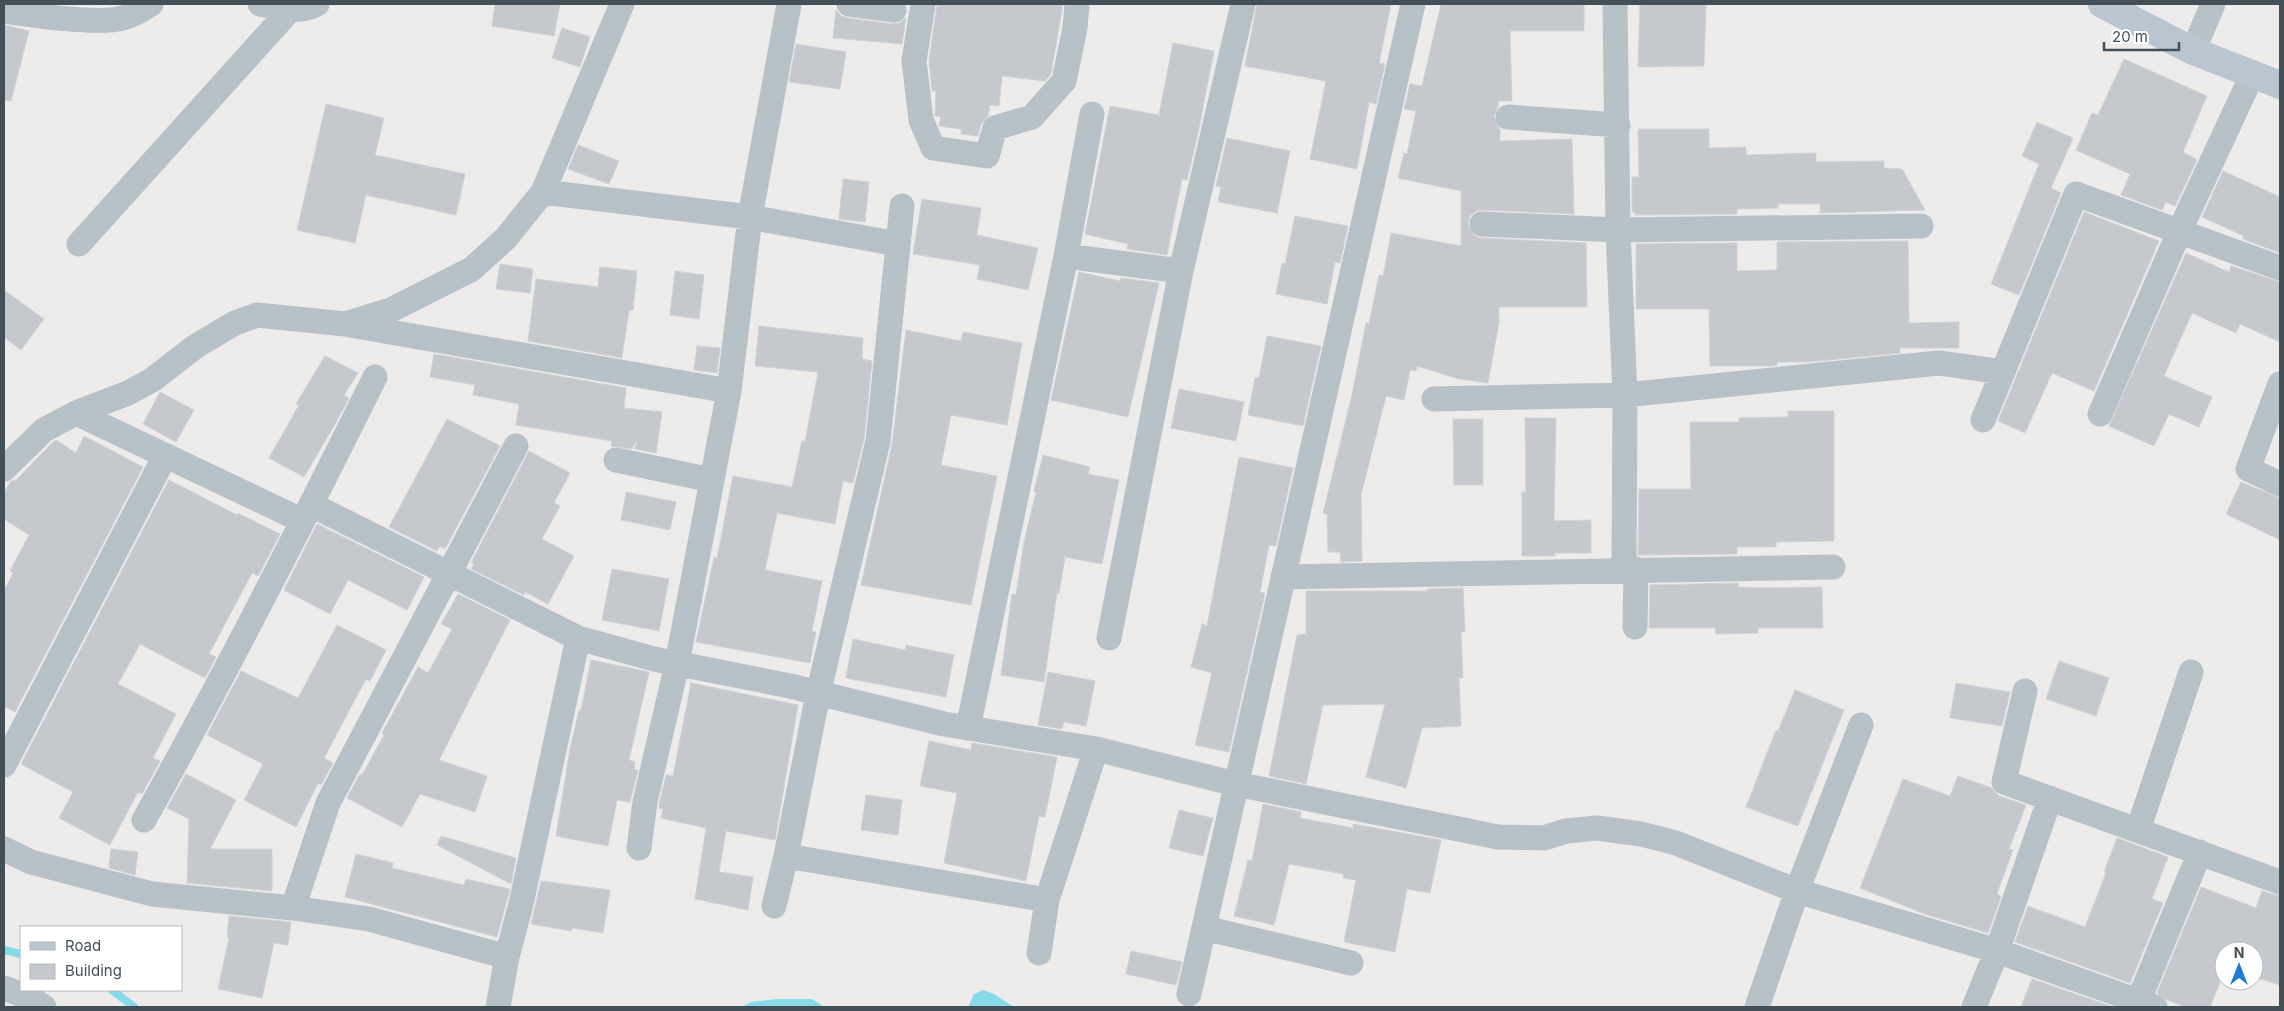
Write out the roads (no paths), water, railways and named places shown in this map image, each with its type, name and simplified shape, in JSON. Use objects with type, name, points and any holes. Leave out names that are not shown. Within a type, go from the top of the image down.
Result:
[{"type":"main road","points":[[2102,4],[2193,51],[2280,85]]},
{"type":"street","points":[[4,11],[84,19],[121,19],[137,13],[151,4]]},
{"type":"street","points":[[260,4],[290,10],[312,7],[317,4]]},
{"type":"street","points":[[346,324],[391,310],[472,268],[506,238],[543,192],[622,4]]},
{"type":"street","points":[[639,848],[645,802],[677,664],[728,391],[750,217],[789,4]]},
{"type":"street","points":[[849,4],[894,10]]},
{"type":"street","points":[[923,4],[914,61],[921,120],[933,148],[987,156],[995,128],[1032,118],[1064,81],[1077,4]]},
{"type":"street","points":[[1109,638],[1182,271],[1243,4]]},
{"type":"street","points":[[1189,994],[1413,4]]},
{"type":"street","points":[[1615,4],[1618,230],[1630,569],[1635,627]]},
{"type":"street","points":[[2193,51],[2213,4]]},
{"type":"street","points":[[79,244],[290,10]]},
{"type":"street","points":[[2100,414],[2180,230],[2253,73]]},
{"type":"street","points":[[968,728],[1066,256],[1092,114]]},
{"type":"street","points":[[1508,117],[1618,125]]},
{"type":"street","points":[[543,192],[750,217],[898,244]]},
{"type":"street","points":[[1983,420],[2076,194],[2180,230],[2280,268]]},
{"type":"street","points":[[774,906],[786,856],[818,694],[878,441],[902,206]]},
{"type":"street","points":[[1482,224],[1618,230],[1921,226]]},
{"type":"street","points":[[1066,256],[1182,271]]},
{"type":"street","points":[[4,469],[25,446],[44,430],[76,413],[128,393],[152,380],[196,346],[235,322],[257,315],[346,324],[728,391]]},
{"type":"street","points":[[1434,399],[1625,395],[1939,363],[2003,372]]},
{"type":"street","points":[[144,820],[188,741],[307,513],[375,377]]},
{"type":"street","points":[[2280,384],[2248,469],[2280,484]]},
{"type":"street","points":[[76,413],[165,456],[307,513],[450,574],[578,638],[677,664],[790,686],[968,728],[1096,749],[1236,784],[1498,837],[1544,838],[1566,831],[1597,828],[1641,834],[1676,843],[1797,891],[1997,951],[2143,1005],[2200,852]]},
{"type":"street","points":[[293,908],[328,803],[516,446]]},
{"type":"street","points":[[4,765],[165,456]]},
{"type":"street","points":[[616,460],[712,480]]},
{"type":"street","points":[[1283,577],[1630,569],[1833,567]]},
{"type":"street","points":[[498,1007],[507,957],[521,904],[578,638]]},
{"type":"street","points":[[2138,830],[2191,672]]},
{"type":"street","points":[[2025,691],[2004,782],[2200,852],[2278,873]]},
{"type":"street","points":[[1757,1007],[1797,891],[1861,725]]},
{"type":"street","points":[[1038,953],[1047,900],[1096,749]]},
{"type":"street","points":[[1974,1007],[1997,951],[2050,798]]},
{"type":"street","points":[[5,854],[152,894],[293,908],[369,919],[507,957]]},
{"type":"street","points":[[786,856],[1047,900]]},
{"type":"street","points":[[1204,928],[1350,963]]},
{"type":"street","points":[[4,988],[32,999],[44,1007]]},
{"type":"water","points":[[983,990],[992,993],[1014,1007],[968,1007],[974,994]]},
{"type":"water","points":[[777,999],[812,999],[824,1007],[742,1007],[751,1002]]},
{"type":"waterway","points":[[4,950],[20,954]]},
{"type":"waterway","points":[[113,991],[134,1007]]}]
